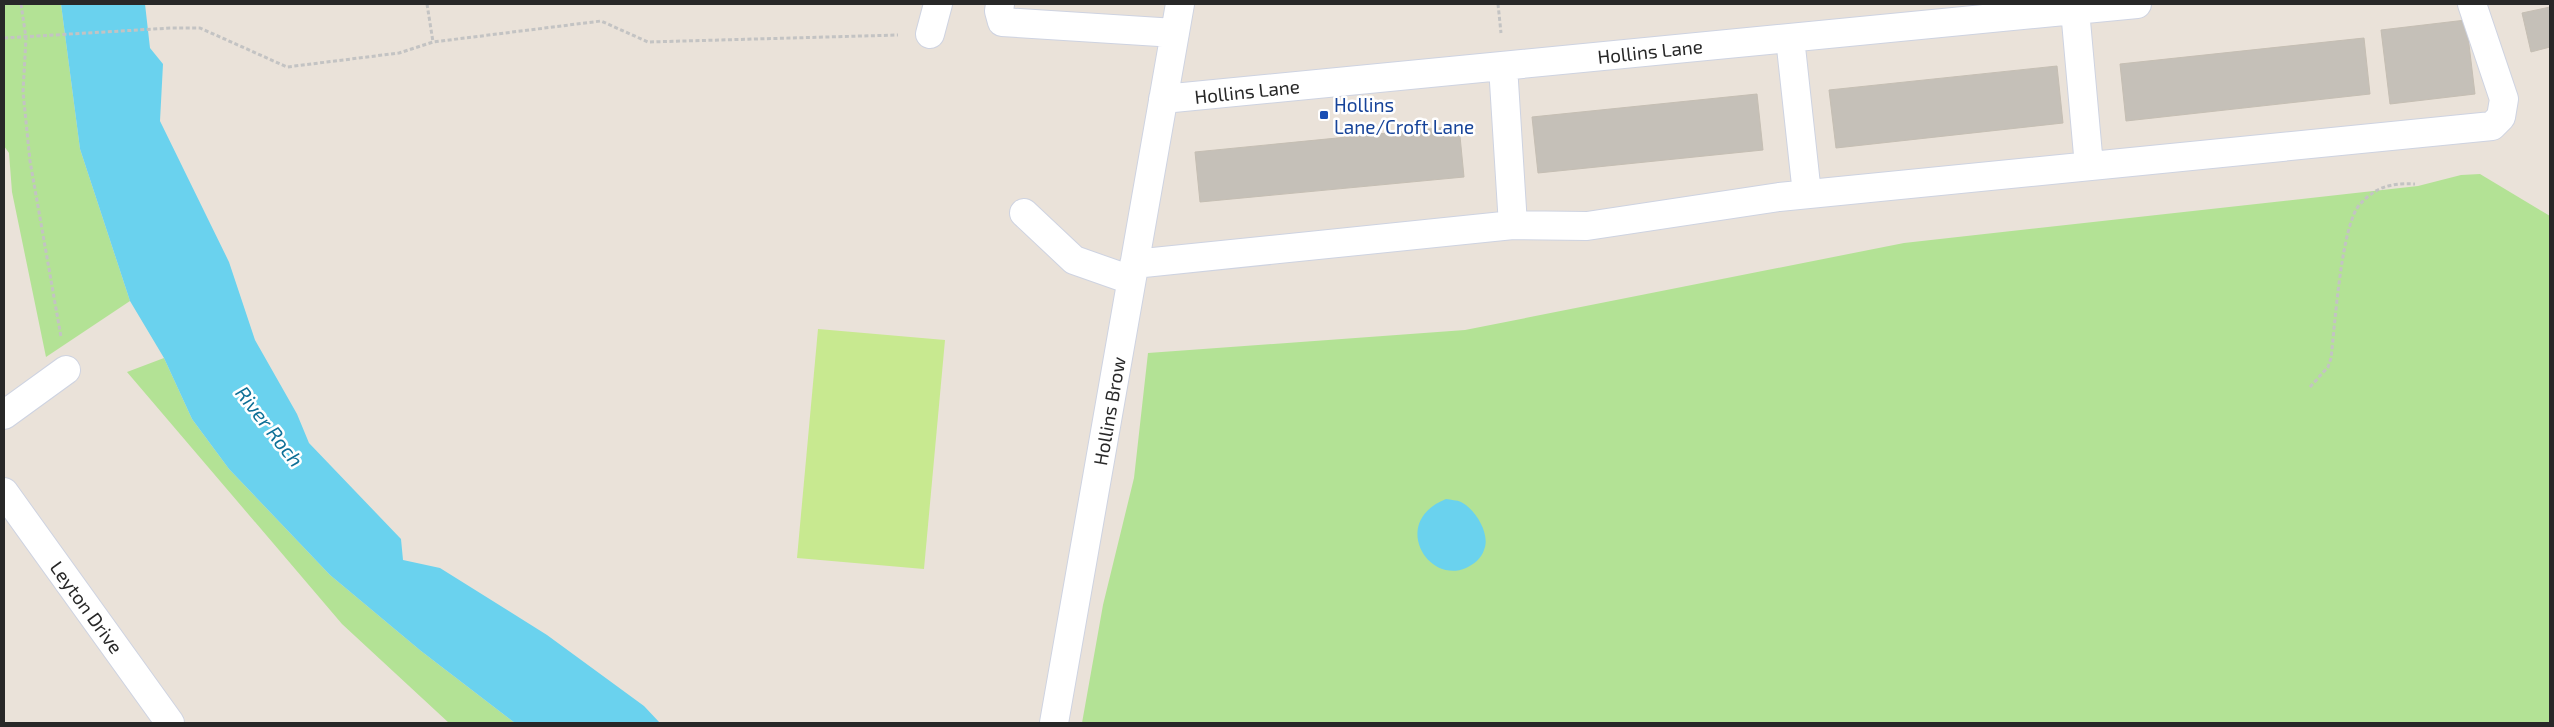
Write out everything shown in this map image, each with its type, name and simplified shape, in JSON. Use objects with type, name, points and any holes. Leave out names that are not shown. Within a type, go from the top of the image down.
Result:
[{"type":"street","points":[[930,34],[938,4]]},
{"type":"street","points":[[1000,4],[999,11],[1002,22],[1175,33]]},
{"type":"street","name":"Hollins Brow","points":[[1054,723],[1180,4]]},
{"type":"street","name":"Hollins Lane","points":[[1163,99],[2137,4]]},
{"type":"street","points":[[1024,212],[1074,260],[1133,272],[1513,225],[1587,226],[1807,194],[2492,126],[2501,117],[2504,99],[2472,4]]},
{"type":"street","points":[[2075,10],[2089,166]]},
{"type":"street","points":[[1790,38],[1807,194]]},
{"type":"street","points":[[1503,66],[1513,225]]},
{"type":"street","points":[[4,415],[66,370]]},
{"type":"street","name":"Leyton Drive","points":[[4,492],[170,723]]},
{"type":"path","points":[[21,4],[26,38],[23,92],[30,161],[66,370]]},
{"type":"path","points":[[427,4],[433,42]]},
{"type":"path","points":[[4,38],[200,28],[286,67],[399,53],[433,42],[601,21],[648,42],[930,34]]},
{"type":"path","points":[[2310,387],[2328,367],[2331,358],[2348,238],[2358,205],[2384,186],[2415,184]]},
{"type":"green space","points":[[4,4],[61,4],[80,149],[130,301],[46,357],[12,192],[9,153],[4,146]]},
{"type":"green space","points":[[2480,174],[2550,216],[2550,723],[1082,723],[1103,605],[1134,478],[1148,353],[1465,330],[1904,243],[2418,186],[2461,175]]},
{"type":"green space","points":[[818,329],[945,340],[924,569],[797,558]]},
{"type":"green space","points":[[164,358],[192,419],[229,469],[330,575],[421,651],[515,723],[449,723],[342,624],[127,372]]},
{"type":"water","name":"River Roch","points":[[61,4],[145,4],[150,48],[163,64],[160,121],[229,262],[255,340],[297,414],[309,443],[401,539],[403,560],[440,568],[547,635],[644,706],[660,723],[515,723],[421,651],[330,575],[229,469],[192,419],[164,358],[130,301],[80,149]]},
{"type":"water","points":[[1446,499],[1461,502],[1471,510],[1480,523],[1486,544],[1481,556],[1472,565],[1452,571],[1439,567],[1428,559],[1420,548],[1417,535],[1420,521],[1429,509]]},
{"type":"building","points":[[2550,7],[2550,47],[2531,52],[2522,13]]},
{"type":"building","points":[[2466,20],[2475,94],[2390,104],[2381,30]]},
{"type":"building","points":[[2364,38],[2370,94],[2126,121],[2120,64]]},
{"type":"building","points":[[2057,66],[2063,123],[1836,148],[1829,90]]},
{"type":"building","points":[[1757,94],[1763,150],[1538,173],[1532,117]]},
{"type":"building","points":[[1459,126],[1464,177],[1200,202],[1195,152]]},
{"type":"place","name":"Hollins Lane/Croft Lane","points":[[1324,115]]}]
